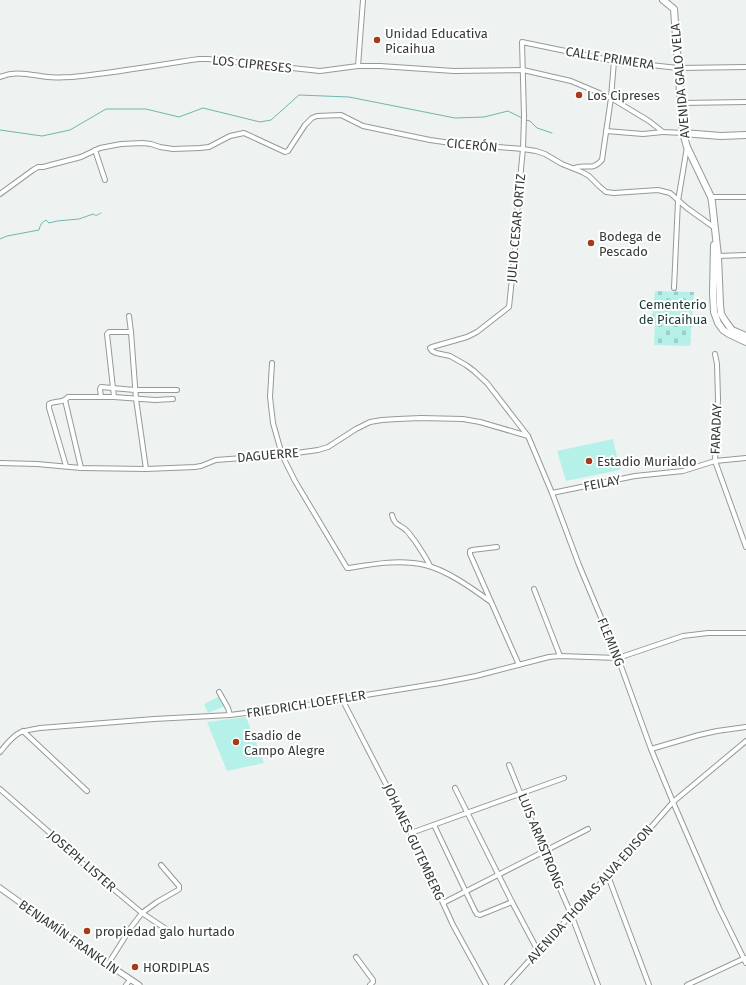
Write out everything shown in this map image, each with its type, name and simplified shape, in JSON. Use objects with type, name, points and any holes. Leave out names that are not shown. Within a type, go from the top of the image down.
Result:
[{"type":"main road","name":"AVENIDA GALO VELA","points":[[663,0],[674,9],[680,103],[686,148],[711,197],[712,202],[716,231],[721,314],[732,330],[746,336]]},
{"type":"main road","points":[[683,133],[721,136],[746,135]]},
{"type":"main road","name":"AVENIDA GALO VELA","points":[[716,231],[714,240],[714,312],[718,323],[723,330],[746,342]]},
{"type":"street","points":[[358,66],[363,0]]},
{"type":"street","name":"CALLE PRIMERA","points":[[523,70],[522,42],[614,61],[678,68],[746,67]]},
{"type":"street","name":"LOS CIPRESES","points":[[0,77],[14,73],[27,73],[50,78],[72,77],[117,72],[199,59],[225,60],[320,70],[358,66],[454,71],[523,70],[571,81],[610,98],[644,118],[663,132]]},
{"type":"street","points":[[574,168],[578,166],[590,167],[597,165],[602,160],[614,61]]},
{"type":"street","name":"JULIO CESAR ORTIZ","points":[[436,353],[430,348],[467,337],[477,332],[510,306],[523,149],[523,70]]},
{"type":"street","points":[[680,103],[746,102]]},
{"type":"street","name":"CICERÓN","points":[[95,150],[112,145],[133,143],[151,144],[173,149],[200,148],[208,147],[230,136],[244,133],[288,152],[305,125],[312,118],[317,116],[341,115],[363,126],[430,140],[536,151],[589,176],[606,192],[614,193],[658,190],[670,193],[716,231]]},
{"type":"street","points":[[606,131],[643,134],[658,134],[663,132],[683,133]]},
{"type":"street","points":[[674,288],[678,201],[686,148]]},
{"type":"street","points":[[0,194],[38,167],[81,157],[95,150],[105,180]]},
{"type":"street","points":[[711,197],[746,197]]},
{"type":"street","points":[[718,256],[746,255]]},
{"type":"street","points":[[129,316],[135,390],[146,469]]},
{"type":"street","points":[[114,397],[107,334],[110,332],[131,332]]},
{"type":"street","name":"FLEMING","points":[[436,353],[450,356],[474,371],[487,383],[528,436],[552,493],[579,565],[618,658],[673,802],[716,901],[745,958],[746,963]]},
{"type":"street","name":"FARADAY","points":[[715,354],[717,364],[718,399],[715,461],[746,547]]},
{"type":"street","points":[[272,363],[270,397],[273,423],[282,455],[295,482],[325,529],[347,568],[396,562],[423,564],[447,574],[480,593],[491,602]]},
{"type":"street","points":[[101,397],[100,388],[177,390]]},
{"type":"street","points":[[66,466],[49,406],[52,402],[65,400],[68,397],[174,399]]},
{"type":"street","points":[[65,400],[81,468]]},
{"type":"street","name":"DAGUERRE","points":[[0,463],[37,464],[81,468],[146,469],[195,467],[216,460],[282,455],[318,450],[328,447],[370,422],[398,418],[480,422],[528,436]]},
{"type":"street","name":"FEILAY","points":[[552,493],[635,476],[683,471],[715,461],[746,458]]},
{"type":"street","points":[[392,515],[395,523],[406,529],[409,533],[426,557],[430,566]]},
{"type":"street","points":[[497,547],[472,550],[470,553],[519,665]]},
{"type":"street","points":[[534,589],[560,656]]},
{"type":"street","points":[[618,658],[683,636],[708,633],[746,633]]},
{"type":"street","name":"FRIEDRICH LOEFFLER","points":[[0,752],[13,737],[23,731],[40,728],[230,715],[323,703],[440,683],[476,676],[549,657],[618,658]]},
{"type":"street","points":[[219,692],[228,708],[230,715]]},
{"type":"street","name":"JOHANES GUTEMBERG","points":[[342,699],[412,833],[453,925],[486,985]]},
{"type":"street","points":[[652,749],[699,735],[746,727]]},
{"type":"street","points":[[23,731],[87,791]]},
{"type":"street","name":"AVENIDA THOMAS ALVA EDISON","points":[[507,985],[571,914],[608,876],[673,802],[746,741]]},
{"type":"street","name":"LUIS ARMSTRONG","points":[[509,765],[571,914],[598,985]]},
{"type":"street","points":[[412,833],[564,778]]},
{"type":"street","points":[[456,788],[512,902],[538,951]]},
{"type":"street","name":"JOSEPH LISTER","points":[[0,789],[80,861],[142,913],[166,929]]},
{"type":"street","points":[[434,825],[477,914],[480,915],[512,902]]},
{"type":"street","points":[[443,903],[588,829]]},
{"type":"street","points":[[108,964],[142,913],[179,889],[179,886],[161,866]]},
{"type":"street","points":[[608,876],[649,985]]},
{"type":"street","name":"BENJAMÍN FRANKLIN","points":[[0,888],[139,985]]},
{"type":"street","points":[[356,957],[372,980],[373,982],[370,985]]},
{"type":"street","points":[[687,985],[745,958]]},
{"type":"street","points":[[126,985],[130,980]]},
{"type":"green space","name":"Cementerio de Picaihua","points":[[655,291],[694,292],[690,346],[654,345],[655,320],[652,320]]},
{"type":"green space","name":"Estadio Murialdo","points":[[613,439],[620,470],[566,481],[557,451]]},
{"type":"green space","points":[[220,696],[225,706],[208,713],[204,704]]},
{"type":"green space","name":"Esadio de Campo Alegre","points":[[246,717],[264,763],[227,771],[207,722]]},
{"type":"waterway","points":[[0,130],[42,136],[70,130],[106,109],[146,109],[179,117],[203,108],[260,122],[271,120],[299,95],[349,97],[455,118],[484,117],[508,111],[522,118]]},
{"type":"waterway","points":[[526,120],[530,121],[537,128],[552,133]]},
{"type":"waterway","points":[[0,239],[7,236],[39,230],[41,224],[46,220],[49,223],[79,219],[101,213]]},
{"type":"place","name":"Unidad Educativa Picaihua","points":[[377,40]]},
{"type":"place","name":"Los Cipreses","points":[[579,95]]},
{"type":"place","name":"Bodega de Pescado","points":[[591,243]]},
{"type":"place","name":"Estadio Murialdo","points":[[589,461]]},
{"type":"place","name":"Esadio de Campo Alegre","points":[[236,742]]},
{"type":"place","name":"propiedad galo hurtado","points":[[87,931]]},
{"type":"place","name":"HORDIPLAS","points":[[135,967]]}]
